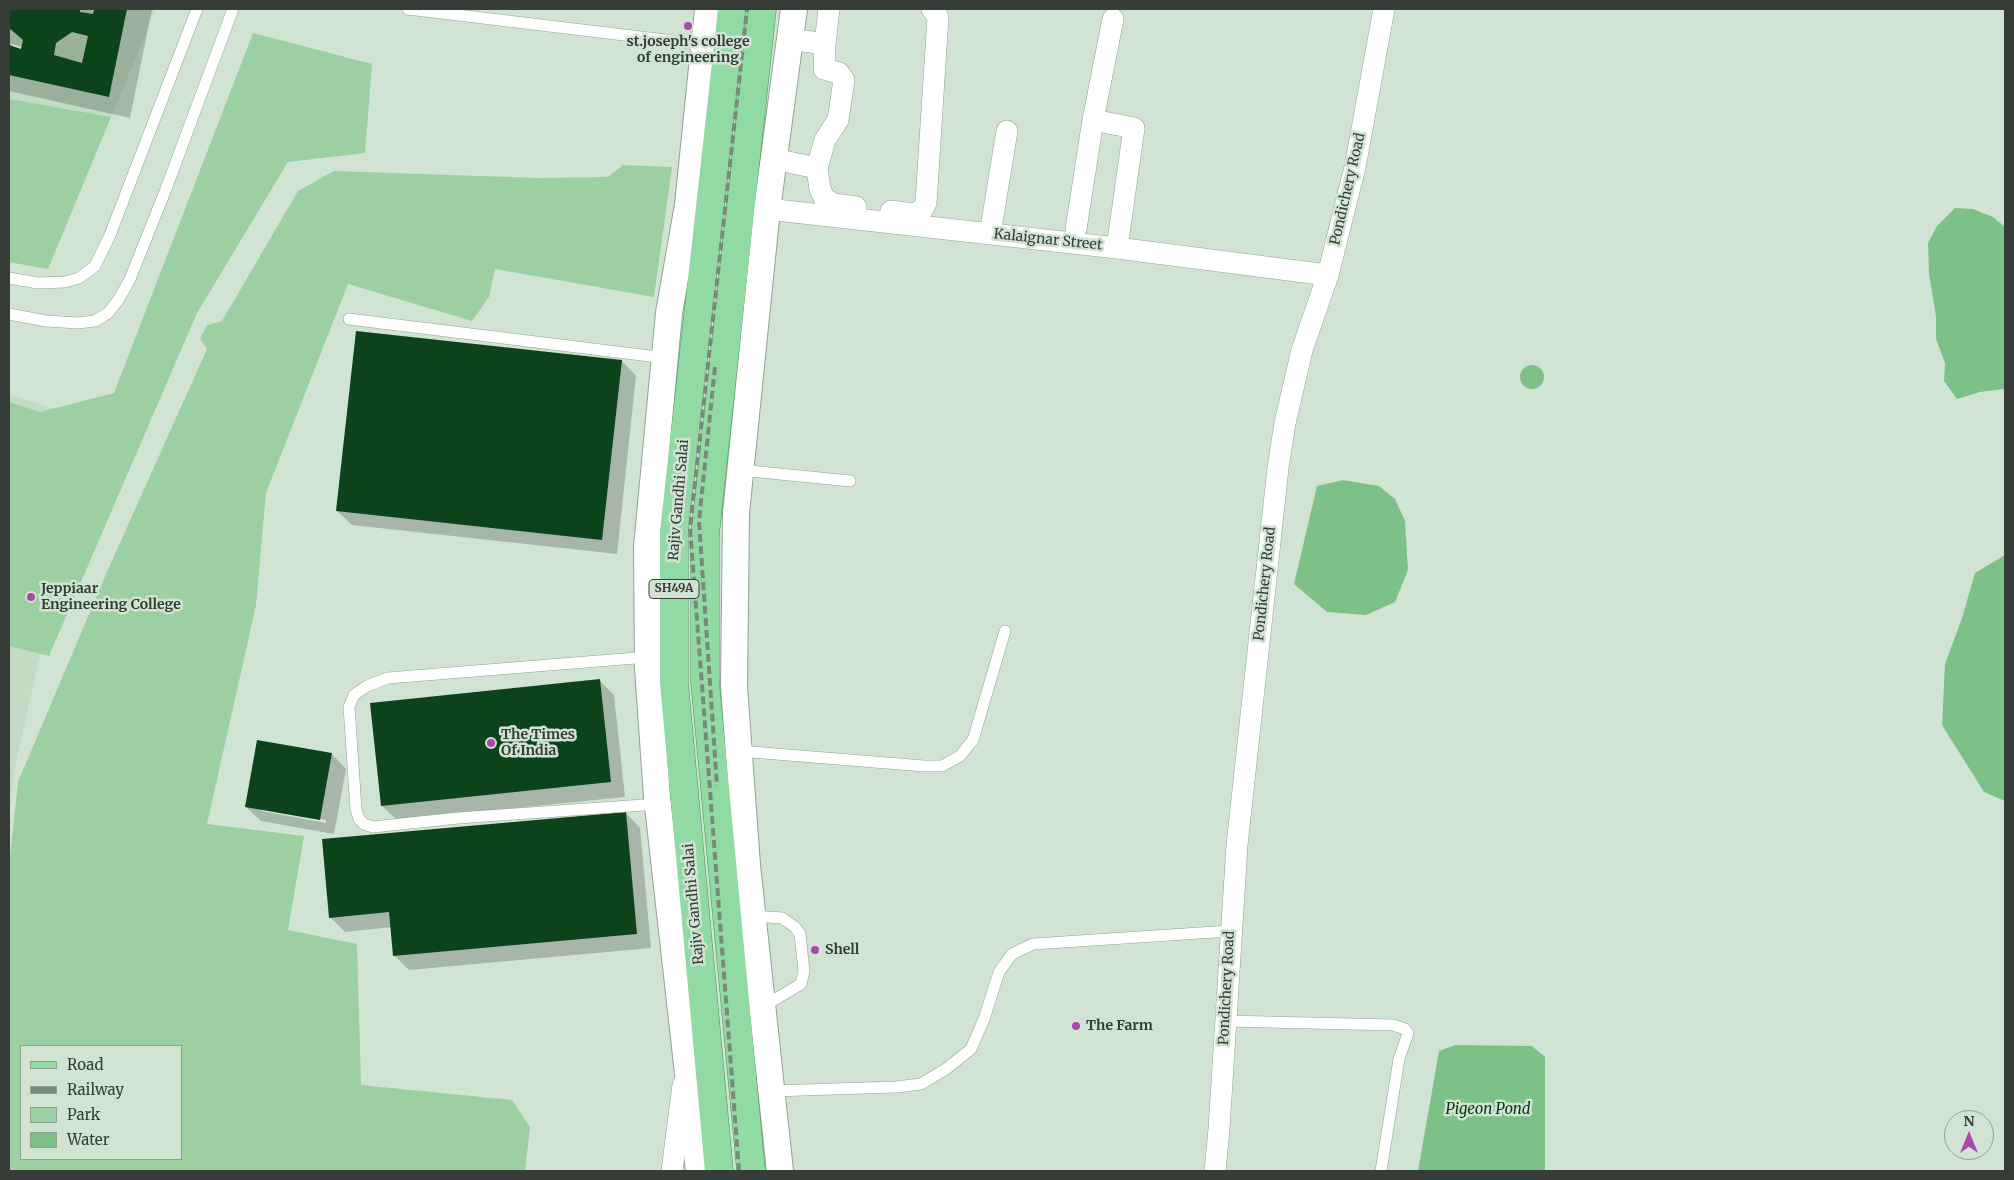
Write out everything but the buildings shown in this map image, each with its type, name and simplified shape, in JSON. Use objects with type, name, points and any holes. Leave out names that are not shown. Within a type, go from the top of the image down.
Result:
[{"type":"main road","name":"Rajiv Gandhi Salai","points":[[720,1171],[674,683],[674,532],[718,124],[716,46],[724,9]]},
{"type":"main road","name":"SH49A","points":[[751,1171],[706,682],[706,534],[762,10]]},
{"type":"main road","points":[[718,124],[750,129]]},
{"type":"street","points":[[780,1171],[752,916],[734,686],[736,513],[767,209],[794,9]]},
{"type":"street","points":[[829,9],[824,69],[839,72],[844,80],[838,120],[825,140],[818,168],[820,189],[824,198],[834,204],[913,214],[922,210],[926,203],[938,17],[932,9]]},
{"type":"street","name":"Pondichery Road","points":[[1215,1171],[1236,845],[1278,468],[1285,423],[1302,350],[1328,275],[1355,167],[1384,9]]},
{"type":"street","points":[[1076,229],[1093,120],[1113,19]]},
{"type":"street","points":[[790,40],[825,44]]},
{"type":"street","points":[[699,1171],[658,804],[648,657],[647,547],[669,314],[716,46]]},
{"type":"street","points":[[1093,120],[1134,128],[1117,248]]},
{"type":"street","points":[[990,234],[1007,131]]},
{"type":"street","points":[[774,159],[818,168]]},
{"type":"street","name":"Kalaignar Street","points":[[767,209],[1117,248],[1328,275]]},
{"type":"street","points":[[672,1171],[686,1055]]},
{"type":"lane","points":[[9,278],[38,283],[65,282],[79,278],[95,266],[110,235],[197,9]]},
{"type":"lane","points":[[9,314],[46,321],[78,323],[95,321],[108,313],[120,299],[130,279],[162,198],[233,9]]},
{"type":"lane","points":[[408,9],[490,14],[716,46],[759,50]]},
{"type":"lane","points":[[724,9],[762,10]]},
{"type":"lane","points":[[349,319],[666,358]]},
{"type":"lane","points":[[740,470],[850,480]]},
{"type":"lane","points":[[739,750],[942,766],[960,756],[973,740],[1005,631]]},
{"type":"lane","points":[[648,657],[388,678],[367,686],[354,695],[349,707],[356,809],[359,819],[364,824],[373,827],[458,818],[658,804]]},
{"type":"lane","points":[[752,916],[782,918],[795,926],[800,934],[804,977],[801,984],[762,1007]]},
{"type":"lane","points":[[772,1091],[896,1087],[921,1084],[946,1069],[971,1049],[984,1019],[999,972],[1012,954],[1033,944],[1230,932]]},
{"type":"lane","points":[[1226,1020],[1387,1025],[1405,1029],[1408,1033],[1399,1059],[1381,1171]]},
{"type":"shaded area","points":[[9,9],[156,9],[48,269],[9,262]]},
{"type":"shaded area","name":"Jeppiaar Engineering College","points":[[9,394],[93,422],[14,771],[9,814]]},
{"type":"green space","points":[[253,33],[372,64],[365,153],[288,162],[197,313],[49,656],[9,646],[9,402],[40,412],[114,393]]},
{"type":"green space","points":[[9,99],[111,117],[48,269],[9,262]]},
{"type":"green space","points":[[623,165],[672,167],[654,297],[495,269],[489,297],[472,321],[348,284],[266,493],[256,605],[207,824],[304,836],[288,930],[357,944],[361,1085],[512,1100],[530,1127],[525,1171],[9,1171],[9,867],[18,782],[106,574],[207,349],[200,339],[207,325],[222,321],[298,191],[334,171],[539,178],[608,177]]},
{"type":"water","points":[[1955,208],[1973,209],[1993,217],[2005,227],[2005,389],[1980,392],[1957,399],[1944,381],[1945,363],[1936,339],[1936,316],[1929,274],[1928,243],[1937,226]]},
{"type":"water","points":[[1532,365],[1540,369],[1544,377],[1540,385],[1532,389],[1524,385],[1520,377],[1524,369]]},
{"type":"water","points":[[1343,480],[1379,486],[1395,499],[1405,521],[1408,570],[1395,602],[1366,615],[1327,612],[1294,584],[1317,486]]},
{"type":"water","points":[[2005,555],[2005,801],[1984,792],[1942,725],[1945,664],[1962,618],[1975,573]]},
{"type":"water","name":"Pigeon Pond","points":[[1455,1045],[1532,1046],[1545,1057],[1545,1171],[1418,1171],[1439,1051]]},
{"type":"railway","points":[[739,1171],[690,528],[747,9]]},
{"type":"railway","points":[[715,367],[699,521],[717,786]]},
{"type":"place","name":"st.joseph's college of engineering","points":[[688,26]]},
{"type":"place","name":"Jeppiaar Engineering College","points":[[31,597]]},
{"type":"place","name":"The Times Of India","points":[[491,743]]},
{"type":"place","name":"Shell","points":[[815,950]]},
{"type":"place","name":"The Farm","points":[[1076,1026]]}]
